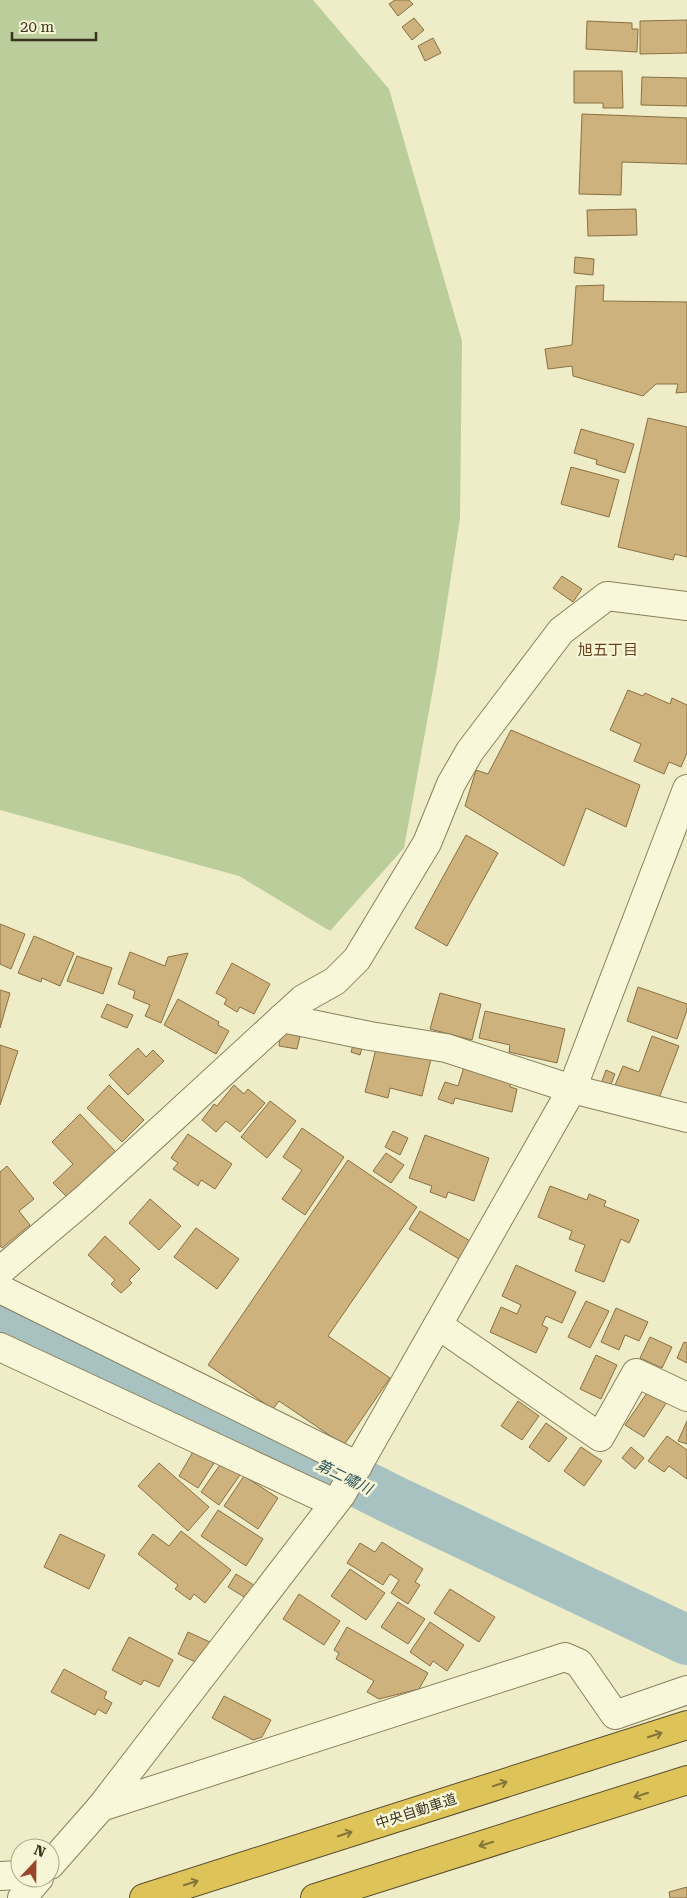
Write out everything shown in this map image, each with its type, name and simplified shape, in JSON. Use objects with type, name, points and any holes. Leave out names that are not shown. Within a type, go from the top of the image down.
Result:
[{"type":"highway","name":"中央自動車道","points":[[144,1898],[687,1725]]},
{"type":"highway","points":[[315,1898],[687,1780]]},
{"type":"street","points":[[0,1271],[85,1199],[303,998],[335,981],[357,959],[426,843],[451,784],[470,751],[561,631],[607,596],[687,606]]},
{"type":"street","points":[[60,1854],[101,1807],[338,1499],[358,1466],[572,1089],[687,789]]},
{"type":"street","points":[[282,1018],[370,1036],[446,1048],[572,1089],[687,1118]]},
{"type":"street","points":[[0,1290],[358,1466]]},
{"type":"street","points":[[438,1325],[600,1437],[636,1373],[687,1397]]},
{"type":"street","points":[[0,1347],[338,1499]]},
{"type":"street","points":[[101,1807],[565,1657],[579,1662],[615,1715],[687,1690]]},
{"type":"street","points":[[22,1898],[30,1888]]},
{"type":"green space","points":[[0,0],[313,0],[389,89],[462,341],[460,518],[437,667],[404,848],[330,931],[239,876],[0,810]]},
{"type":"building","points":[[395,0],[409,0],[413,4],[398,16],[389,4]]},
{"type":"building","points":[[414,18],[424,30],[412,40],[402,27]]},
{"type":"building","points":[[687,20],[687,53],[640,54],[640,21]]},
{"type":"building","points":[[587,21],[632,23],[632,29],[638,29],[637,52],[586,49]]},
{"type":"building","points":[[433,38],[441,53],[425,61],[418,46]]},
{"type":"building","points":[[574,71],[622,71],[623,108],[603,108],[603,103],[574,103]]},
{"type":"building","points":[[642,77],[687,78],[687,106],[641,105]]},
{"type":"building","points":[[582,114],[687,118],[687,164],[622,162],[621,195],[579,194]]},
{"type":"building","points":[[636,209],[637,235],[588,236],[587,210]]},
{"type":"building","points":[[575,257],[594,259],[593,275],[574,273]]},
{"type":"building","points":[[604,285],[603,301],[687,302],[687,392],[676,393],[678,384],[656,384],[643,396],[573,376],[572,366],[548,369],[545,349],[572,345],[576,286]]},
{"type":"building","points":[[648,418],[687,427],[687,557],[675,554],[673,560],[618,547]]},
{"type":"building","points":[[581,429],[634,444],[625,473],[596,464],[597,460],[574,453]]},
{"type":"building","points":[[571,467],[619,480],[609,517],[561,504]]},
{"type":"building","points":[[562,576],[582,589],[573,602],[553,588]]},
{"type":"building","points":[[628,690],[643,696],[645,693],[670,704],[672,698],[687,705],[687,753],[681,767],[669,762],[664,774],[634,761],[641,744],[610,730]]},
{"type":"building","points":[[511,730],[640,785],[626,827],[586,808],[564,866],[465,806],[476,770],[488,774]]},
{"type":"building","points":[[466,835],[498,853],[447,946],[415,928]]},
{"type":"building","points":[[0,924],[25,934],[11,969],[0,964]]},
{"type":"building","points":[[34,936],[74,953],[60,986],[42,978],[41,982],[18,973]]},
{"type":"building","points":[[130,952],[165,966],[168,957],[188,953],[161,1023],[145,1016],[150,1005],[133,998],[135,991],[118,984]]},
{"type":"building","points":[[77,956],[112,968],[103,994],[67,981]]},
{"type":"building","points":[[232,963],[270,984],[254,1014],[240,1007],[237,1012],[224,1004],[227,999],[216,993]]},
{"type":"building","points":[[638,987],[687,1004],[687,1010],[677,1039],[627,1021]]},
{"type":"building","points":[[0,990],[10,993],[0,1028]]},
{"type":"building","points":[[440,993],[481,1004],[472,1040],[430,1029]]},
{"type":"building","points":[[178,999],[219,1022],[218,1025],[229,1031],[216,1054],[164,1025]]},
{"type":"building","points":[[107,1004],[133,1015],[127,1028],[101,1017]]},
{"type":"building","points":[[485,1011],[565,1029],[557,1063],[509,1052],[510,1045],[479,1038]]},
{"type":"building","points":[[281,1032],[300,1036],[297,1049],[279,1046]]},
{"type":"building","points":[[652,1036],[679,1046],[656,1106],[613,1090],[623,1066],[639,1072]]},
{"type":"building","points":[[354,1042],[363,1044],[360,1055],[351,1052]]},
{"type":"building","points":[[0,1045],[18,1051],[0,1105]]},
{"type":"building","points":[[377,1045],[431,1059],[422,1096],[390,1088],[388,1098],[365,1092]]},
{"type":"building","points":[[138,1048],[146,1057],[153,1050],[164,1061],[128,1095],[109,1075]]},
{"type":"building","points":[[464,1067],[511,1079],[510,1087],[517,1089],[512,1112],[455,1098],[453,1104],[438,1099],[445,1082],[458,1086]]},
{"type":"building","points":[[606,1070],[615,1074],[610,1087],[601,1084]]},
{"type":"building","points":[[109,1085],[144,1120],[122,1142],[87,1108]]},
{"type":"building","points":[[234,1085],[244,1094],[248,1089],[265,1103],[240,1132],[226,1121],[216,1132],[202,1120],[214,1104],[217,1106]]},
{"type":"building","points":[[270,1101],[296,1121],[267,1158],[241,1137]]},
{"type":"building","points":[[80,1114],[116,1152],[68,1198],[53,1183],[73,1164],[52,1142]]},
{"type":"building","points":[[302,1128],[344,1157],[305,1215],[282,1199],[302,1170],[283,1157]]},
{"type":"building","points":[[393,1131],[408,1138],[400,1155],[385,1147]]},
{"type":"building","points":[[188,1134],[232,1164],[215,1189],[201,1180],[198,1186],[173,1169],[178,1163],[171,1158]]},
{"type":"building","points":[[425,1135],[489,1158],[474,1201],[448,1192],[446,1198],[430,1192],[432,1186],[409,1178]]},
{"type":"building","points":[[386,1153],[404,1165],[391,1183],[373,1171]]},
{"type":"building","points":[[348,1160],[417,1207],[328,1336],[390,1378],[344,1445],[279,1401],[273,1409],[208,1365]]},
{"type":"building","points":[[7,1166],[34,1199],[19,1211],[30,1225],[2,1248],[0,1246],[0,1172]]},
{"type":"building","points":[[550,1186],[587,1200],[589,1194],[606,1201],[604,1206],[639,1220],[629,1243],[621,1239],[604,1282],[575,1271],[585,1245],[569,1239],[572,1231],[538,1217]]},
{"type":"building","points":[[150,1199],[181,1226],[159,1250],[129,1223]]},
{"type":"building","points":[[420,1211],[470,1241],[459,1259],[409,1229]]},
{"type":"building","points":[[196,1228],[239,1259],[217,1289],[174,1257]]},
{"type":"building","points":[[105,1236],[140,1269],[129,1280],[132,1283],[121,1293],[111,1284],[115,1280],[88,1255]]},
{"type":"building","points":[[516,1265],[576,1292],[562,1323],[546,1316],[542,1325],[548,1328],[536,1353],[490,1332],[501,1307],[517,1314],[521,1305],[502,1296]]},
{"type":"building","points":[[586,1301],[609,1311],[590,1348],[568,1337]]},
{"type":"building","points":[[616,1308],[648,1322],[639,1341],[625,1335],[619,1350],[601,1342]]},
{"type":"building","points":[[650,1337],[672,1347],[662,1368],[640,1358]]},
{"type":"building","points":[[684,1342],[687,1343],[687,1363],[677,1358]]},
{"type":"building","points":[[596,1355],[617,1365],[601,1399],[580,1389]]},
{"type":"building","points":[[649,1390],[667,1402],[644,1437],[625,1425]]},
{"type":"building","points":[[518,1401],[539,1416],[522,1440],[501,1426]]},
{"type":"building","points":[[687,1421],[687,1444],[678,1441]]},
{"type":"building","points":[[546,1423],[567,1438],[549,1462],[529,1447]]},
{"type":"building","points":[[667,1436],[687,1450],[687,1479],[669,1466],[664,1472],[648,1461]]},
{"type":"building","points":[[581,1447],[602,1461],[584,1486],[564,1471]]},
{"type":"building","points":[[631,1447],[644,1458],[635,1469],[622,1458]]},
{"type":"building","points":[[194,1450],[214,1463],[198,1488],[179,1476]]},
{"type":"building","points":[[222,1462],[240,1475],[219,1505],[201,1492]]},
{"type":"building","points":[[159,1463],[209,1507],[188,1531],[138,1486]]},
{"type":"building","points":[[244,1476],[278,1498],[258,1529],[224,1506]]},
{"type":"building","points":[[218,1510],[263,1539],[246,1566],[201,1536]]},
{"type":"building","points":[[181,1531],[231,1570],[205,1603],[194,1594],[190,1600],[175,1589],[178,1585],[138,1554],[153,1534],[169,1546]]},
{"type":"building","points":[[60,1534],[105,1555],[89,1589],[44,1567]]},
{"type":"building","points":[[382,1542],[423,1569],[415,1582],[420,1585],[408,1604],[391,1593],[399,1580],[390,1574],[383,1585],[347,1563],[360,1543],[375,1552]]},
{"type":"building","points":[[350,1569],[385,1593],[366,1620],[331,1596]]},
{"type":"building","points":[[236,1574],[257,1587],[249,1600],[228,1587]]},
{"type":"building","points":[[450,1589],[495,1617],[479,1642],[434,1613]]},
{"type":"building","points":[[299,1594],[340,1621],[324,1645],[283,1619]]},
{"type":"building","points":[[398,1602],[425,1619],[408,1644],[381,1627]]},
{"type":"building","points":[[430,1622],[464,1645],[447,1671],[433,1661],[430,1666],[410,1652]]},
{"type":"building","points":[[347,1627],[428,1673],[419,1689],[379,1699],[367,1692],[374,1681],[336,1659],[339,1653],[334,1650]]},
{"type":"building","points":[[188,1632],[212,1643],[202,1665],[178,1654]]},
{"type":"building","points":[[129,1637],[173,1660],[159,1687],[144,1680],[141,1685],[112,1670]]},
{"type":"building","points":[[64,1669],[107,1692],[104,1698],[112,1703],[106,1714],[98,1709],[95,1715],[51,1692]]},
{"type":"building","points":[[224,1696],[271,1720],[262,1737],[253,1740],[212,1718]]},
{"type":"building","points":[[687,1887],[687,1898],[670,1898],[669,1892]]},
{"type":"waterway","name":"第二嘯川","points":[[0,1318],[75,1344],[254,1430],[393,1500],[687,1640]]},
{"type":"district","name":"旭五丁目","points":[[608,650]]}]
